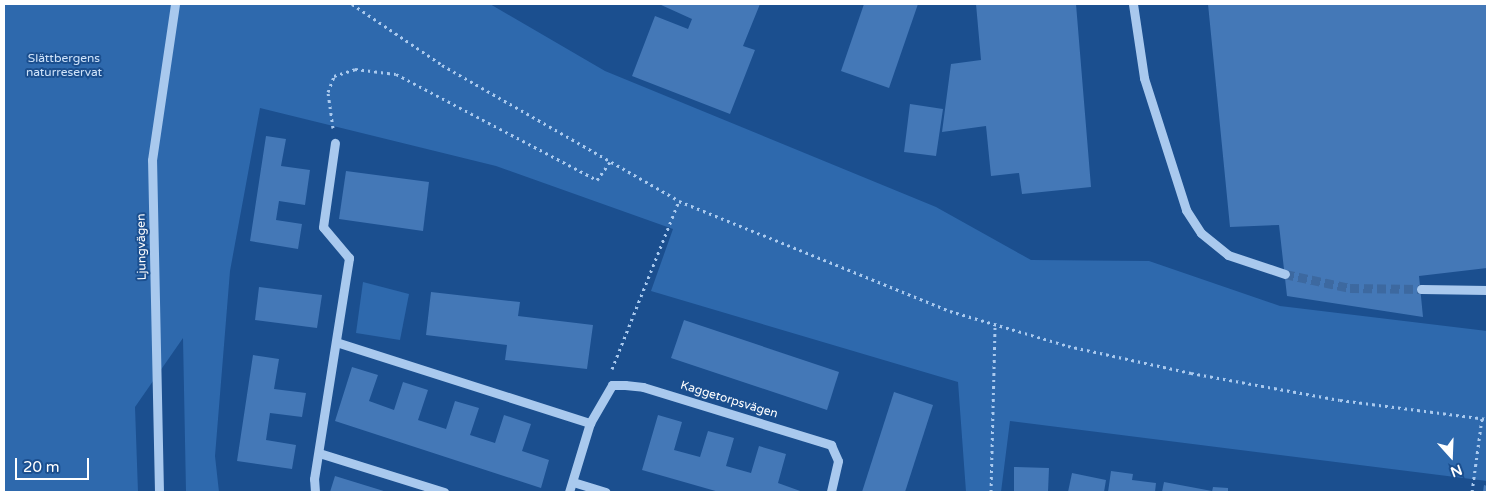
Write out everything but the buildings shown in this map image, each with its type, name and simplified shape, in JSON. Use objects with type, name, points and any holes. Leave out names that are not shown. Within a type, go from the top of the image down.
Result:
[{"type":"street","name":"Ljungvägen","points":[[159,492],[152,160],[175,4]]},
{"type":"street","points":[[1133,4],[1144,78],[1186,210],[1201,233],[1228,255],[1285,274]]},
{"type":"street","points":[[315,492],[319,453],[349,258],[323,227],[335,143]]},
{"type":"street","points":[[1421,289],[1487,290]]},
{"type":"street","points":[[336,342],[590,423]]},
{"type":"street","points":[[569,492],[590,423],[612,385]]},
{"type":"street","name":"Kaggetorpsvägen","points":[[612,385],[643,387],[831,445],[838,461],[831,492]]},
{"type":"street","points":[[319,453],[444,492]]},
{"type":"street","points":[[573,482],[606,492]]},
{"type":"path","points":[[352,4],[442,65],[679,201],[907,295],[1068,346],[1191,373],[1340,400],[1487,419]]},
{"type":"path","points":[[335,143],[328,92],[334,76],[355,69],[396,74],[597,180],[610,162]]},
{"type":"path","points":[[612,385],[612,370],[679,201]]},
{"type":"path","points":[[991,492],[995,323]]},
{"type":"path","points":[[1472,492],[1482,418]]},
{"type":"green space","name":"Slättbergens naturreservat","points":[[4,4],[490,4],[605,71],[936,207],[1031,260],[1149,261],[1280,306],[1487,331],[1487,481],[1010,421],[1001,492],[966,492],[958,382],[651,291],[673,229],[496,166],[260,108],[230,271],[215,456],[219,492],[186,492],[183,338],[135,407],[138,492],[4,492]]},
{"type":"green space","points":[[363,282],[409,294],[400,340],[356,333]]},
{"type":"tunnel","points":[[1285,274],[1350,288],[1421,289]]}]
